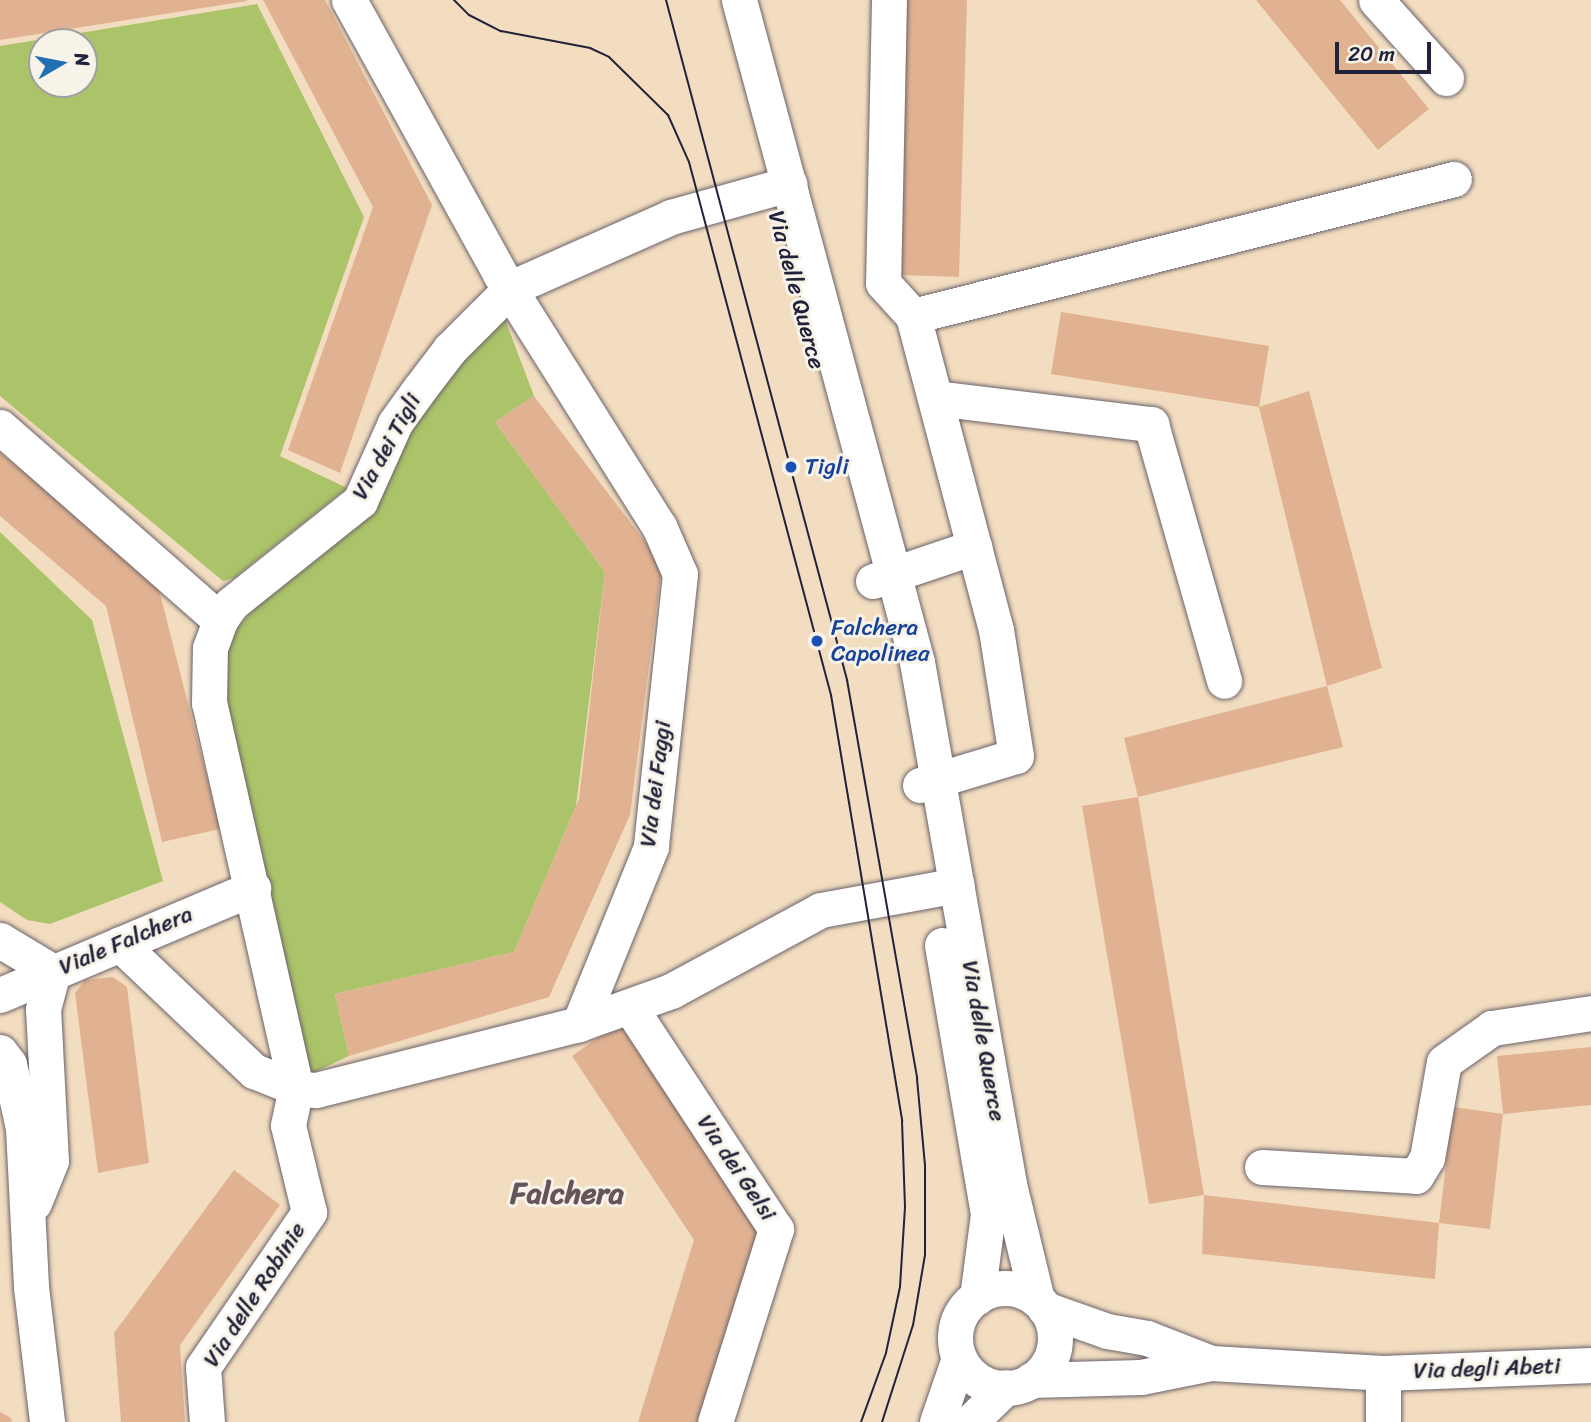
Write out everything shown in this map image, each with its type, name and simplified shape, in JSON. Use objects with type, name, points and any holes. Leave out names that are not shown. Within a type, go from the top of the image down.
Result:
[{"type":"street","points":[[349,0],[511,288]]},
{"type":"street","name":"Via delle Querce","points":[[719,0],[779,187]]},
{"type":"street","name":"Via delle Querce","points":[[739,0],[779,187],[883,577],[928,783],[945,887],[988,1214],[977,1297]]},
{"type":"street","points":[[888,0],[883,283],[913,316],[996,631],[1016,756],[928,783]]},
{"type":"street","points":[[1376,0],[1446,78]]},
{"type":"street","points":[[913,316],[1454,179]]},
{"type":"street","name":"Via dei Tigli","points":[[253,888],[209,703],[210,648],[220,620],[231,604],[360,501],[395,423],[450,349],[511,288],[671,217],[779,187]]},
{"type":"street","name":"Via dei Faggi","points":[[511,288],[659,526],[680,574],[651,847],[579,1024]]},
{"type":"street","points":[[934,398],[1151,424],[1224,681]]},
{"type":"street","points":[[0,428],[220,620]]},
{"type":"street","points":[[883,577],[974,547]]},
{"type":"street","points":[[120,944],[254,1071],[296,1088],[316,1090],[579,1024],[671,991],[821,910],[945,887]]},
{"type":"street","name":"Via delle Querce","points":[[945,887],[1006,1172],[1041,1305]]},
{"type":"street","points":[[253,888],[296,1088]]},
{"type":"street","name":"Viale Falchera","points":[[0,995],[253,888]]},
{"type":"street","points":[[0,940],[53,972],[43,1009],[51,1161],[29,1213]]},
{"type":"street","name":"Via dei Gelsi","points":[[630,1007],[776,1229],[715,1422]]},
{"type":"street","points":[[1262,1167],[1416,1176],[1427,1158],[1444,1062],[1492,1028],[1591,1013]]},
{"type":"street","points":[[0,1052],[9,1065],[23,1128],[47,1422]]},
{"type":"street","name":"Via delle Robinie","points":[[207,1422],[203,1367],[309,1212],[288,1125],[296,1088]]},
{"type":"street","points":[[937,1422],[959,1358],[956,1326],[977,1297],[1006,1288],[1041,1305],[1055,1341],[1051,1357],[970,1422]]},
{"type":"street","name":"Via degli Abeti","points":[[1041,1305],[1107,1331],[1147,1338],[1211,1363]]},
{"type":"street","points":[[959,1358],[981,1383],[1018,1383]]},
{"type":"street","name":"Via degli Abeti","points":[[1018,1383],[1141,1377],[1211,1363],[1383,1373],[1591,1365]]},
{"type":"street","name":"Via degli Abeti","points":[[1383,1373],[1383,1422]]},
{"type":"green space","points":[[257,4],[364,217],[280,456],[347,488],[234,578],[223,581],[0,396],[0,46],[28,41],[28,98],[98,98],[98,30]]},
{"type":"green space","points":[[501,309],[534,396],[495,422],[605,572],[576,806],[514,952],[335,994],[349,1056],[302,1078],[227,722],[226,642]]},
{"type":"green space","points":[[0,532],[92,620],[163,881],[50,924],[27,920],[0,902]]},
{"type":"building","points":[[0,0],[247,0],[76,28],[28,28],[28,36],[0,40]]},
{"type":"building","points":[[263,0],[325,0],[432,205],[340,473],[288,450],[373,207]]},
{"type":"building","points":[[907,0],[967,0],[959,277],[899,275]]},
{"type":"building","points":[[1256,0],[1340,0],[1429,109],[1378,150]]},
{"type":"building","points":[[1061,312],[1269,346],[1259,407],[1051,374]]},
{"type":"building","points":[[1309,391],[1382,668],[1327,686],[1259,407]]},
{"type":"building","points":[[534,396],[662,564],[630,815],[549,997],[349,1056],[335,994],[514,952],[579,799],[605,572],[495,422]]},
{"type":"building","points":[[0,453],[156,578],[220,829],[162,842],[106,606],[0,516]]},
{"type":"building","points":[[1327,686],[1343,747],[1138,797],[1124,738]]},
{"type":"building","points":[[1138,797],[1204,1195],[1149,1204],[1082,806]]},
{"type":"building","points":[[113,977],[127,987],[149,1163],[98,1173],[75,993],[85,980]]},
{"type":"building","points":[[623,1020],[766,1227],[703,1422],[638,1422],[694,1240],[572,1056]]},
{"type":"building","points":[[1591,1047],[1591,1105],[1503,1114],[1497,1056]]},
{"type":"building","points":[[1453,1107],[1503,1114],[1490,1229],[1439,1223]]},
{"type":"building","points":[[234,1170],[280,1205],[180,1345],[185,1422],[121,1422],[114,1333]]},
{"type":"building","points":[[1204,1195],[1439,1223],[1435,1279],[1202,1254]]},
{"type":"building","points":[[0,1412],[11,1418],[12,1422],[0,1422]]},
{"type":"tram line","points":[[454,0],[469,15],[501,31],[590,48],[609,57],[668,115],[689,162],[831,695],[902,1121],[905,1207],[900,1287],[886,1353],[861,1422]]},
{"type":"tram line","points":[[666,0],[847,680],[917,1079],[925,1165],[925,1255],[913,1325],[882,1422]]},
{"type":"place","name":"Tigli","points":[[791,467]]},
{"type":"place","name":"Falchera Capolinea","points":[[817,641]]},
{"type":"district","name":"Falchera","points":[[567,1193]]}]
